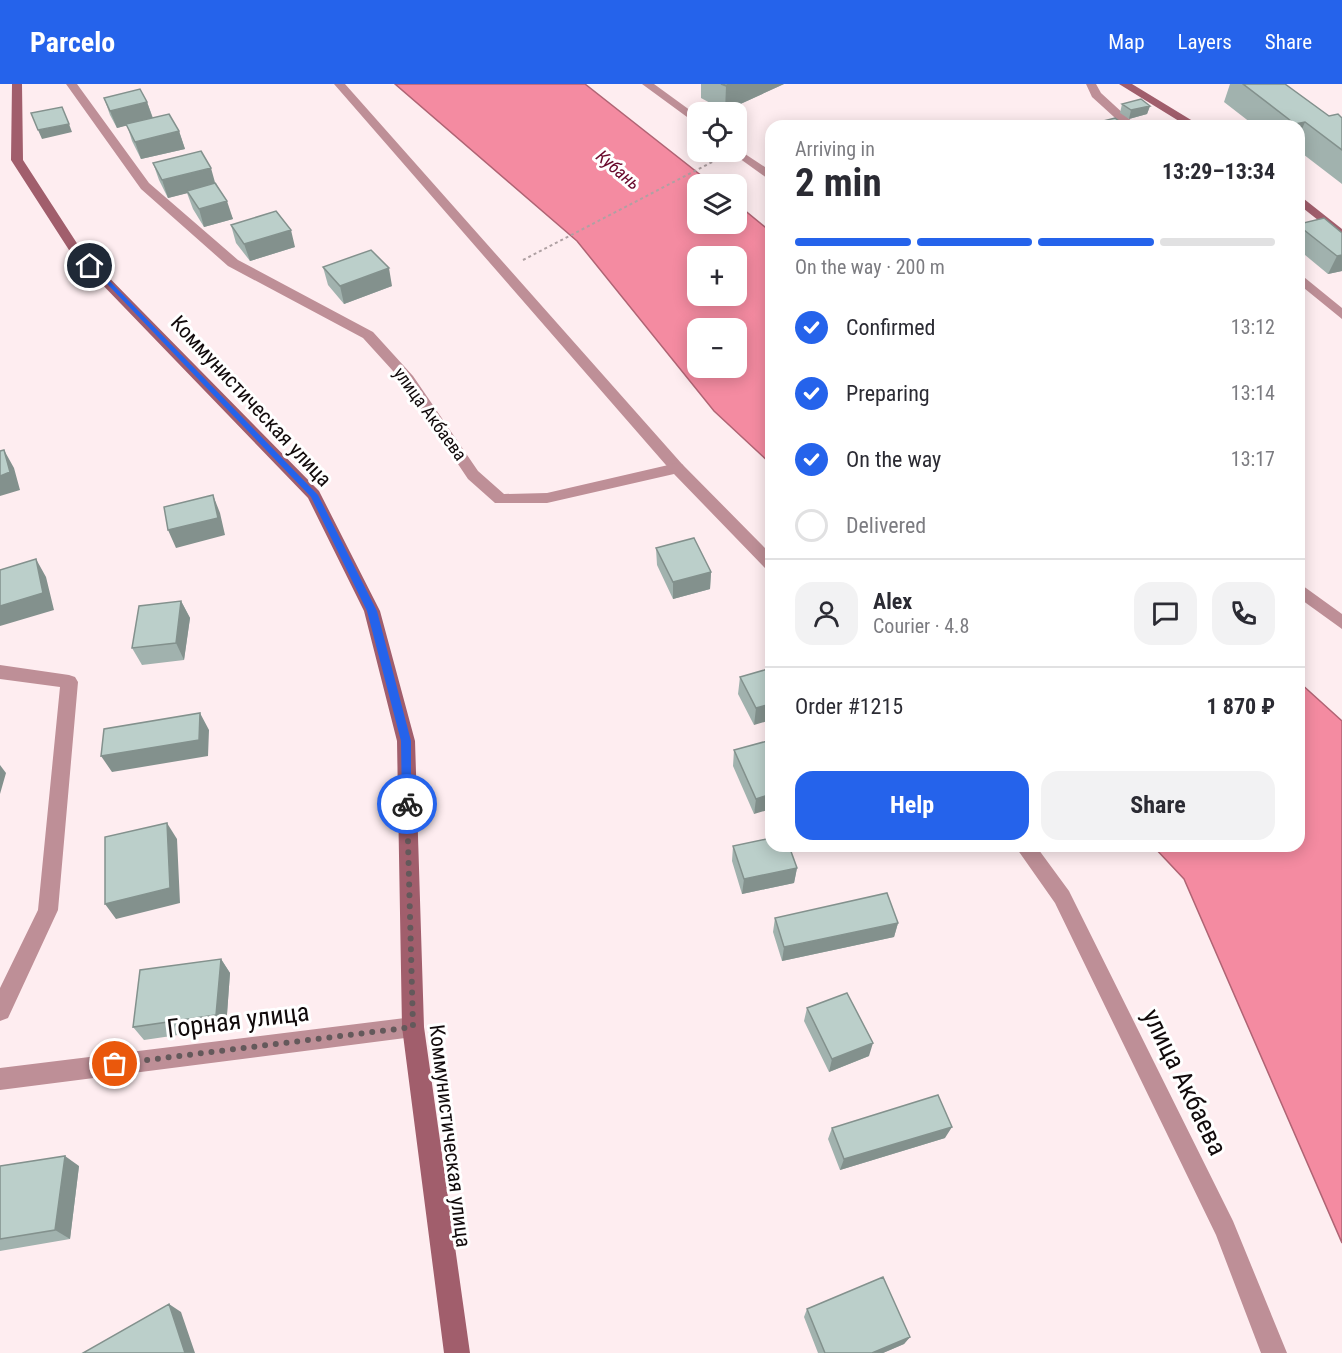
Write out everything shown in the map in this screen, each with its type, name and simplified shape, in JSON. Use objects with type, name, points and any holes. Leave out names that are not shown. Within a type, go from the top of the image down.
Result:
[{"type":"street","name":"Коммунистическая улица","points":[[17,84],[17,160],[75,250],[314,495],[372,611],[406,741],[413,1027],[457,1353]]},
{"type":"street","name":"улица Акбаева","points":[[71,84],[145,186],[233,263],[368,335],[408,379],[474,475],[500,499],[547,498],[677,468]]},
{"type":"street","points":[[339,84],[677,468],[765,558]]},
{"type":"street","points":[[648,84],[687,114]]},
{"type":"street","points":[[1091,84],[1096,95],[1124,120]]},
{"type":"street","points":[[1124,84],[1185,120]]},
{"type":"street","points":[[747,159],[765,173]]},
{"type":"street","points":[[1305,204],[1342,235]]},
{"type":"street","points":[[1305,282],[1342,315]]},
{"type":"street","points":[[1305,594],[1342,623]]},
{"type":"street","points":[[0,672],[69,682],[48,909],[0,1011]]},
{"type":"street","name":"улица Акбаева","points":[[1029,852],[1068,908],[1225,1229],[1274,1353]]},
{"type":"street","name":"Горная улица","points":[[0,1079],[413,1027]]},
{"type":"path","points":[[537,251],[707,164]]},
{"type":"water","name":"Кубань","points":[[395,84],[585,84],[699,174],[687,174],[687,234],[747,234],[747,212],[765,227],[765,458],[714,411],[687,378],[747,378],[747,318],[687,318],[687,377],[577,241]]},
{"type":"water","points":[[1305,687],[1342,721],[1342,1243],[1184,879],[1159,852],[1305,852]]},
{"type":"building","points":[[1243,84],[1285,84],[1329,116],[1338,114],[1342,118],[1342,150],[1305,120],[1290,120]]},
{"type":"building","points":[[140,89],[147,102],[110,111],[104,98]]},
{"type":"building","points":[[1141,99],[1150,106],[1131,110],[1122,104]]},
{"type":"building","points":[[62,107],[69,124],[38,130],[31,113]]},
{"type":"building","points":[[169,114],[179,131],[135,142],[126,124]]},
{"type":"building","points":[[201,151],[211,168],[162,180],[153,163]]},
{"type":"building","points":[[215,183],[227,201],[199,209],[187,191]]},
{"type":"building","points":[[276,211],[291,230],[244,244],[231,225]]},
{"type":"building","points":[[1324,218],[1342,233],[1342,255],[1337,256],[1305,231],[1305,223]]},
{"type":"building","points":[[371,250],[389,268],[340,286],[323,267]]},
{"type":"building","points":[[4,450],[10,472],[0,476],[0,451]]},
{"type":"building","points":[[213,495],[218,518],[168,530],[164,507]]},
{"type":"building","points":[[694,538],[711,572],[673,582],[656,548]]},
{"type":"building","points":[[36,559],[43,593],[0,606],[0,570]]},
{"type":"building","points":[[181,601],[176,643],[132,648],[139,606]]},
{"type":"building","points":[[765,670],[765,706],[756,708],[740,677]]},
{"type":"building","points":[[200,713],[199,740],[101,756],[104,729]]},
{"type":"building","points":[[765,742],[765,796],[756,799],[734,750]]},
{"type":"building","points":[[167,823],[170,888],[105,904],[105,837]]},
{"type":"building","points":[[765,839],[765,852],[791,852],[797,868],[744,879],[733,846]]},
{"type":"building","points":[[887,893],[898,923],[784,947],[775,918]]},
{"type":"building","points":[[221,959],[216,1015],[133,1027],[140,970]]},
{"type":"building","points":[[847,993],[873,1043],[832,1059],[807,1008]]},
{"type":"building","points":[[938,1095],[952,1127],[844,1159],[832,1128]]},
{"type":"building","points":[[65,1156],[55,1230],[0,1239],[0,1166]]},
{"type":"building","points":[[883,1277],[910,1337],[872,1353],[825,1353],[807,1309]]},
{"type":"building","points":[[169,1304],[185,1353],[83,1353]]},
{"type":"way so far","points":[[115,1064],[413,1027],[407,804]]},
{"type":"route","points":[[90,266],[314,495],[372,611],[406,741],[407,804]]}]
